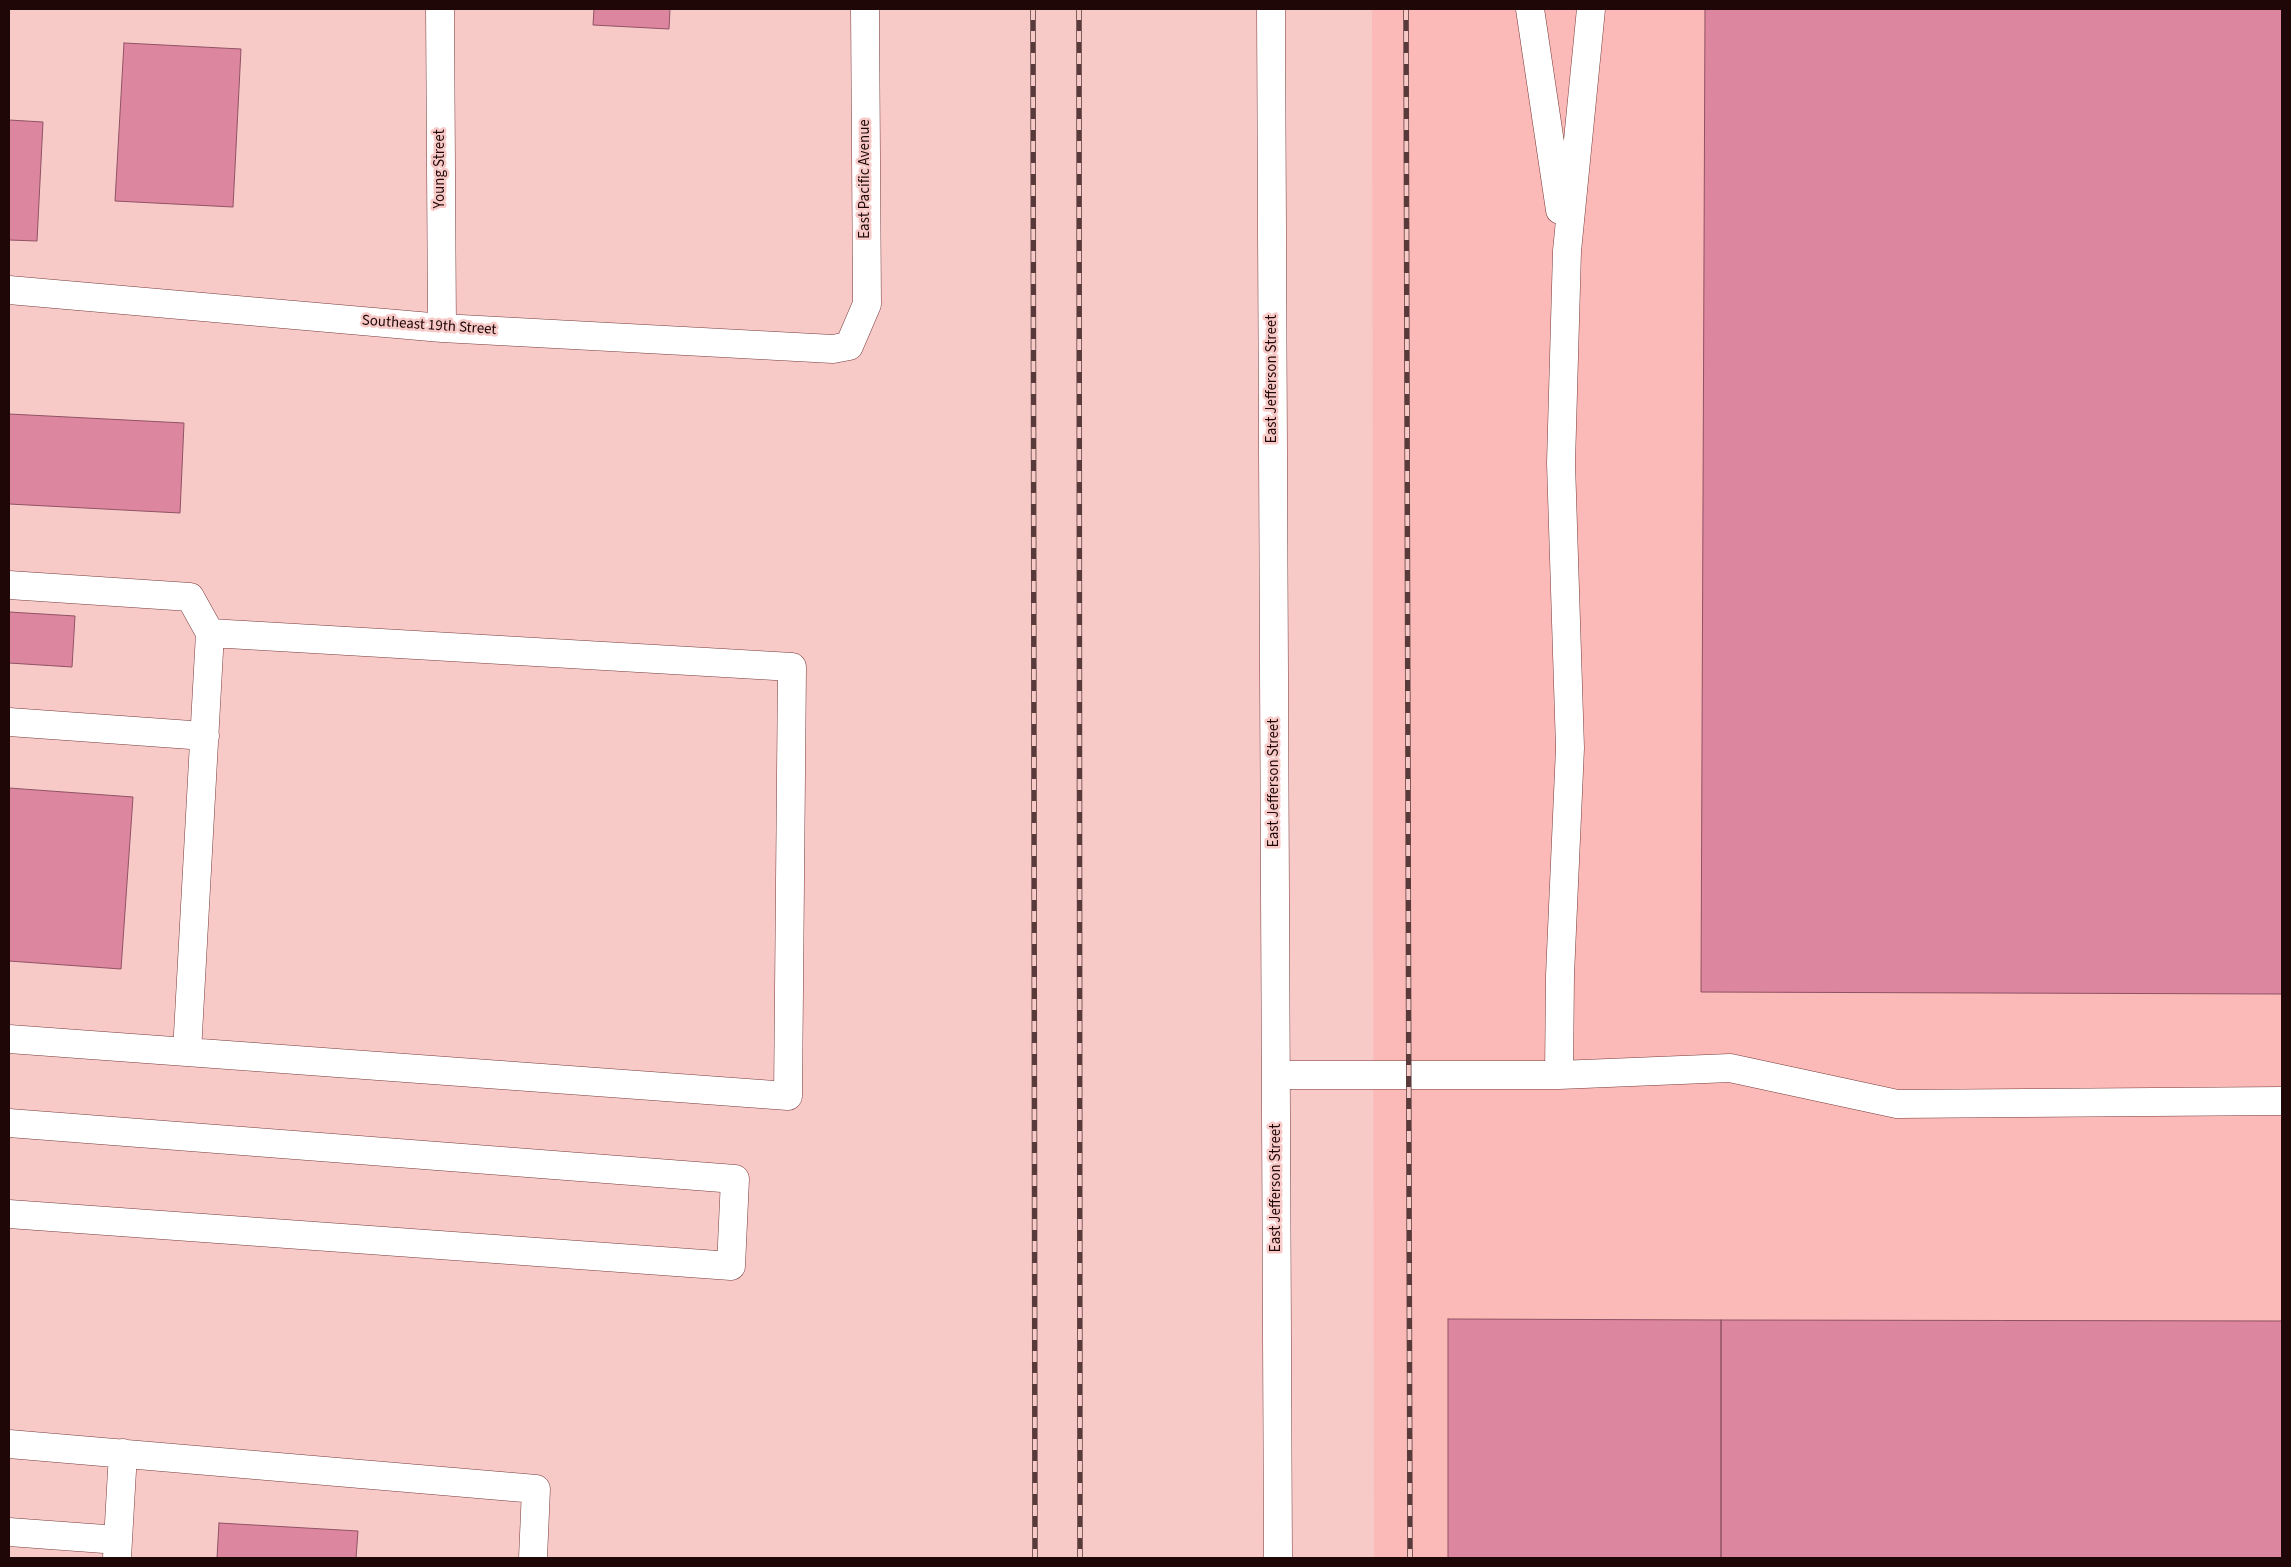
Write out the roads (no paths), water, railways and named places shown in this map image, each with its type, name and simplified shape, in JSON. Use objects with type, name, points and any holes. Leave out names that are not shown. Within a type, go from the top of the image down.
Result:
[{"type":"main road","name":"Young Street","points":[[440,9],[442,328]]},
{"type":"main road","name":"East Pacific Avenue","points":[[849,346],[867,304],[865,9]]},
{"type":"main road","name":"East Jefferson Street","points":[[1271,9],[1278,1558]]},
{"type":"main road","points":[[1530,9],[1567,251]]},
{"type":"main road","points":[[1559,1075],[1560,975],[1570,748],[1561,464],[1567,251],[1591,9]]},
{"type":"main road","name":"Southeast 19th Street","points":[[9,290],[442,328],[833,349],[849,346]]},
{"type":"main road","points":[[9,585],[190,597],[210,633],[187,1052]]},
{"type":"main road","points":[[9,1039],[788,1096],[792,667],[210,633]]},
{"type":"main road","points":[[9,722],[205,736]]},
{"type":"main road","points":[[1277,1075],[1559,1075],[1730,1068],[1897,1104],[2282,1101]]},
{"type":"main road","points":[[9,1123],[735,1179],[731,1266],[9,1214]]},
{"type":"main road","points":[[9,1444],[536,1489],[533,1558]]},
{"type":"main road","points":[[9,1532],[117,1549],[123,1453]]},
{"type":"railway","points":[[1033,9],[1035,1558]]},
{"type":"railway","points":[[1079,9],[1080,1558]]},
{"type":"railway","points":[[1406,9],[1410,1558]]}]
